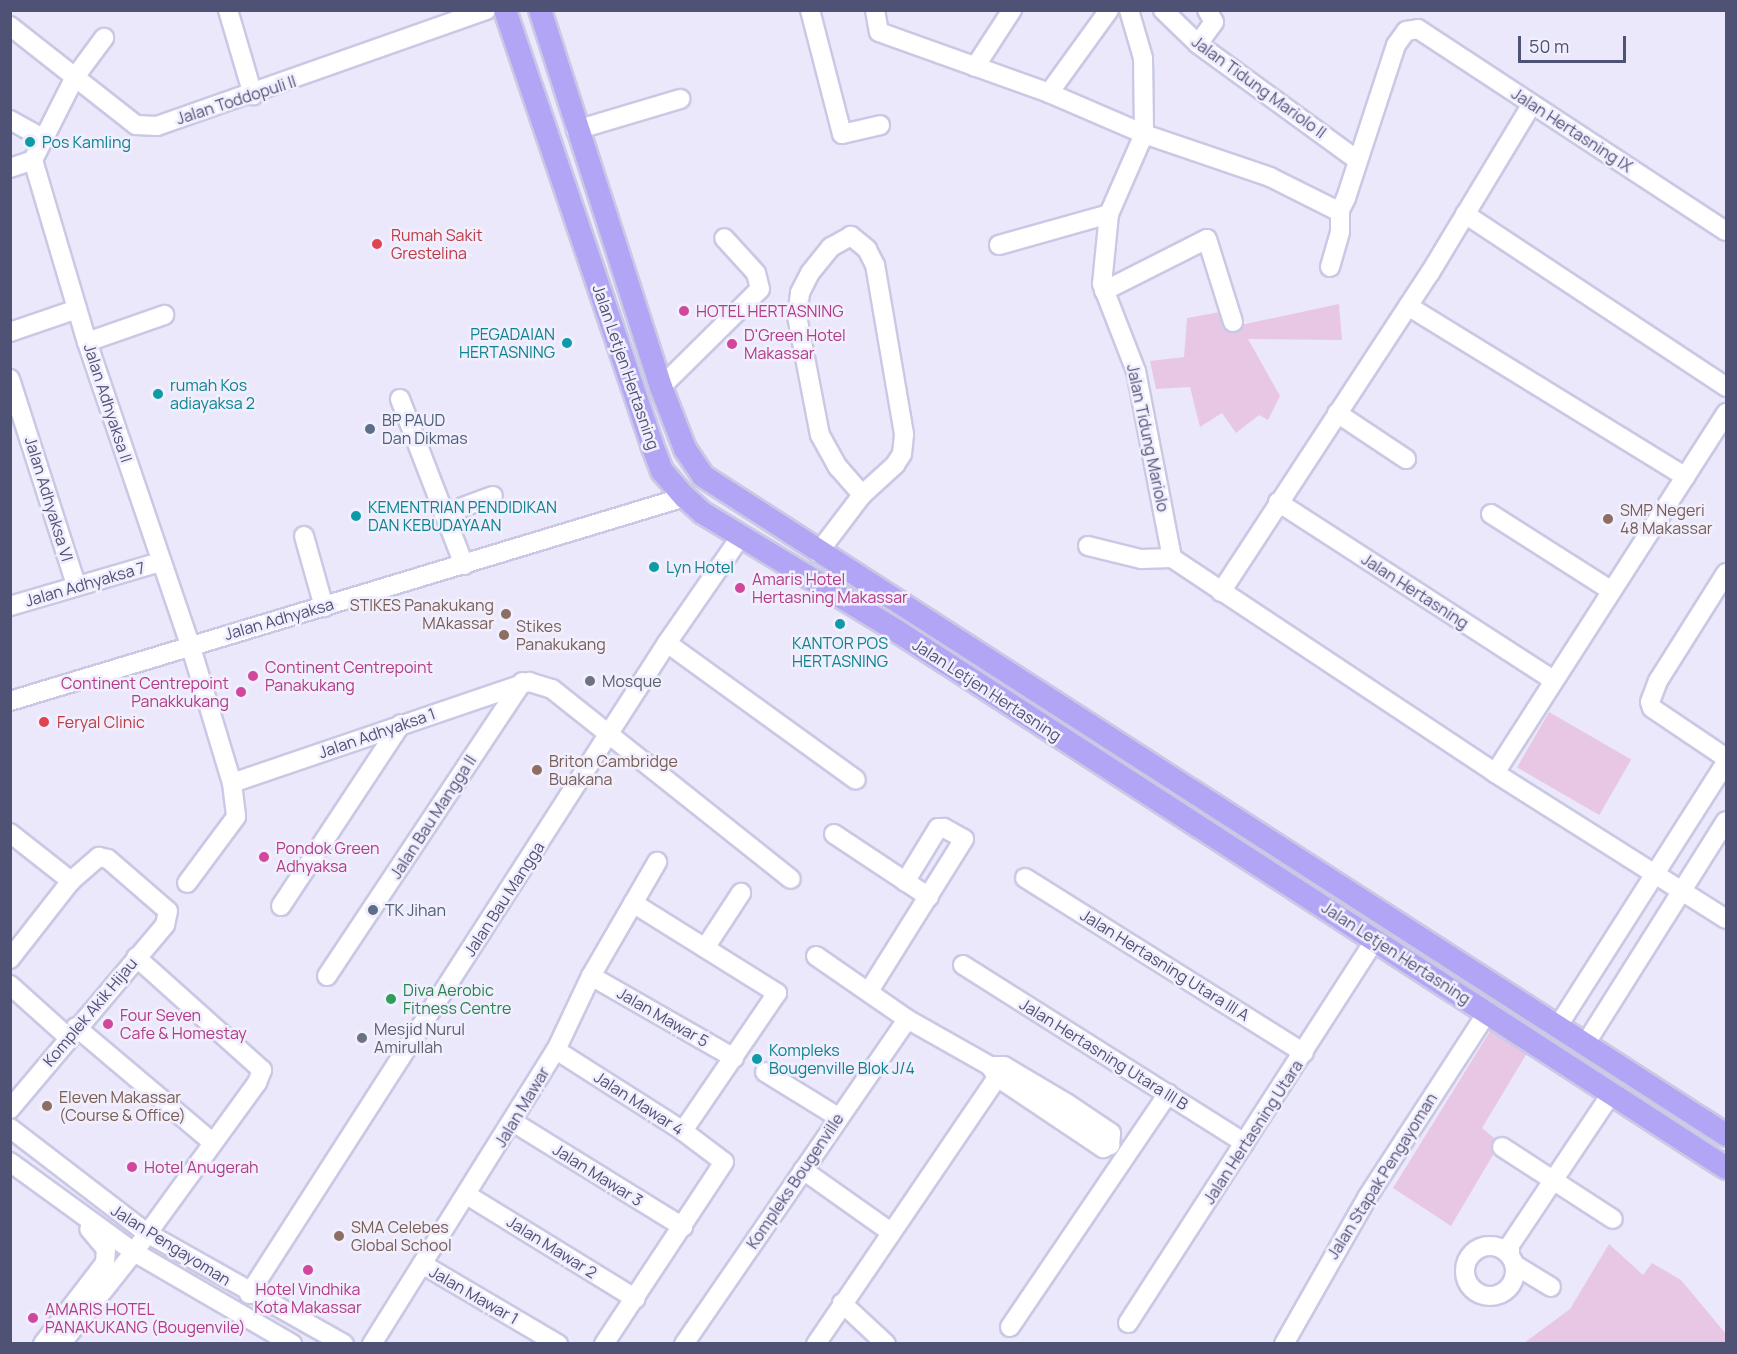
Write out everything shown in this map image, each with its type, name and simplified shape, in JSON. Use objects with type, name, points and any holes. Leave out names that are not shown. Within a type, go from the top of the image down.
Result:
[{"type":"main road","name":"Jalan Letjen Hertasning","points":[[506,10],[652,445],[662,471],[685,497],[741,536],[1184,815],[1726,1168]]},
{"type":"main road","name":"Jalan Letjen Hertasning","points":[[540,10],[576,130],[662,387],[685,449],[702,476],[818,553],[1199,792],[1726,1135]]},
{"type":"main road","points":[[527,73],[556,63]]},
{"type":"main road","points":[[1184,815],[1199,792]]},
{"type":"street","points":[[228,10],[254,95]]},
{"type":"street","name":"Jalan Toddopuli II","points":[[10,26],[136,125],[157,126],[254,95],[486,10]]},
{"type":"street","points":[[810,10],[842,134],[880,125]]},
{"type":"street","points":[[875,10],[879,32],[1049,93],[1144,134],[1270,177],[1340,210]]},
{"type":"street","points":[[975,67],[1012,10]]},
{"type":"street","points":[[1049,93],[1109,10]]},
{"type":"street","name":"Jalan Tidung Mariolo","points":[[1129,10],[1143,58],[1144,134],[1109,214],[1102,259],[1104,291],[1136,371],[1172,558]]},
{"type":"street","name":"Jalan Tidung Mariolo II","points":[[1163,10],[1198,44],[1357,160]]},
{"type":"street","points":[[1198,44],[1214,22],[1207,10]]},
{"type":"street","name":"Jalan Hertasning IX","points":[[1357,160],[1396,45],[1406,30],[1418,29],[1726,231]]},
{"type":"street","points":[[10,168],[33,160],[75,76],[104,38]]},
{"type":"street","points":[[576,130],[680,99]]},
{"type":"street","points":[[1221,592],[1408,306],[1532,104]]},
{"type":"street","points":[[10,120],[43,138]]},
{"type":"street","name":"Jalan Adhyaksa II","points":[[33,160],[87,342],[160,562],[190,644],[232,783]]},
{"type":"street","points":[[1330,267],[1340,232],[1340,210],[1357,160]]},
{"type":"street","points":[[999,245],[1109,214]]},
{"type":"street","points":[[1466,214],[1726,387]]},
{"type":"street","points":[[818,553],[862,495],[902,454],[904,434],[875,265],[867,249],[851,236],[831,247],[810,273],[800,293],[797,316],[819,435],[838,467],[862,495]]},
{"type":"street","points":[[662,387],[760,289],[756,273],[724,238]]},
{"type":"street","points":[[1104,291],[1207,239],[1233,322]]},
{"type":"street","points":[[1408,306],[1686,477]]},
{"type":"street","points":[[10,332],[77,309]]},
{"type":"street","points":[[87,342],[164,315]]},
{"type":"street","name":"Jalan Adhyaksa VI","points":[[10,379],[76,585]]},
{"type":"street","points":[[400,399],[464,565]]},
{"type":"street","points":[[1337,413],[1406,459]]},
{"type":"street","points":[[1495,773],[1726,413]]},
{"type":"street","points":[[444,514],[493,496]]},
{"type":"street","name":"Jalan Adhyaksa","points":[[10,701],[190,644],[324,607],[685,497]]},
{"type":"street","name":"Jalan Hertasning","points":[[1278,502],[1553,680]]},
{"type":"street","points":[[1491,514],[1612,591]]},
{"type":"street","points":[[304,536],[324,607]]},
{"type":"street","name":"Jalan Bau Mangga","points":[[249,1294],[667,643],[741,536]]},
{"type":"street","points":[[1088,546],[1141,559],[1172,558],[1495,773],[1684,890],[1726,919]]},
{"type":"street","name":"Jalan Adhyaksa 7","points":[[10,606],[160,562]]},
{"type":"street","points":[[1558,1026],[1658,874],[1726,760],[1653,708],[1650,702],[1658,681],[1726,573]]},
{"type":"street","points":[[667,643],[856,780]]},
{"type":"street","points":[[522,682],[552,689],[791,879]]},
{"type":"street","name":"Jalan Adhyaksa 1","points":[[232,783],[522,682]]},
{"type":"street","name":"Jalan Bau Mangga II","points":[[327,976],[522,682]]},
{"type":"street","points":[[281,906],[401,724]]},
{"type":"street","points":[[187,883],[236,817],[232,783]]},
{"type":"street","points":[[1586,1043],[1726,820]]},
{"type":"street","points":[[869,992],[964,841],[944,828],[938,828],[905,882]]},
{"type":"street","points":[[10,833],[70,881],[10,959]]},
{"type":"street","points":[[834,834],[929,897]]},
{"type":"street","name":"Komplek Akik Hijau","points":[[10,1109],[169,915],[165,907],[108,859],[94,859],[70,881]]},
{"type":"street","name":"Jalan Mawar","points":[[372,1344],[556,1050],[591,976],[657,862]]},
{"type":"street","name":"Jalan Hertasning Utara III A","points":[[1025,878],[1304,1053]]},
{"type":"street","points":[[705,948],[741,893]]},
{"type":"street","points":[[633,903],[777,993],[683,1131]]},
{"type":"street","name":"Jalan Hertasning Utara","points":[[1128,1323],[1304,1053],[1375,939]]},
{"type":"street","points":[[1610,946],[1636,964]]},
{"type":"street","points":[[816,956],[907,1019],[1111,1133],[1110,1145],[1103,1148],[997,1070]]},
{"type":"street","points":[[62,1344],[134,1252],[257,1083],[262,1070],[136,957]]},
{"type":"street","name":"Jalan Hertasning Utara III B","points":[[963,965],[1245,1143]]},
{"type":"street","name":"Jalan Mawar 5","points":[[591,976],[734,1058]]},
{"type":"street","points":[[10,985],[212,1142]]},
{"type":"street","name":"Jalan Stapak Pengayoman","points":[[1284,1344],[1368,1196],[1487,1013]]},
{"type":"street","name":"Kompleks Bougenville","points":[[684,1344],[907,1019]]},
{"type":"street","name":"Jalan Mawar 4","points":[[556,1050],[683,1131],[720,1158],[724,1165],[683,1227]]},
{"type":"street","points":[[816,1344],[948,1148],[997,1070]]},
{"type":"street","points":[[765,1072],[838,1117]]},
{"type":"street","points":[[1010,1327],[1168,1094]]},
{"type":"street","points":[[1551,1287],[1512,1260],[1510,1245],[1611,1094]]},
{"type":"street","name":"Jalan Mawar 3","points":[[513,1122],[683,1227]]},
{"type":"street","name":"Jalan Pengayoman","points":[[10,1128],[147,1233],[249,1294],[344,1344]]},
{"type":"street","points":[[1502,1147],[1613,1219]]},
{"type":"street","name":"Jalan Pengayoman","points":[[10,1162],[64,1204],[134,1252],[292,1344]]},
{"type":"street","points":[[803,1170],[890,1231]]},
{"type":"street","name":"Jalan Mawar 2","points":[[467,1195],[636,1299]]},
{"type":"street","points":[[43,1344],[107,1257],[102,1242],[64,1204]]},
{"type":"street","points":[[604,1344],[683,1227]]},
{"type":"street","name":"Jalan Mawar 1","points":[[422,1264],[558,1344]]},
{"type":"street","points":[[842,1303],[886,1344]]},
{"type":"shaded area","points":[[1339,304],[1342,340],[1248,339],[1280,396],[1268,420],[1259,415],[1236,433],[1222,413],[1200,427],[1190,387],[1156,389],[1150,361],[1184,357],[1187,318],[1226,311],[1236,326]]},
{"type":"shaded area","points":[[1549,712],[1631,760],[1599,815],[1517,767]]},
{"type":"shaded area","points":[[1492,1028],[1527,1053],[1482,1128],[1500,1143],[1451,1226],[1393,1188]]},
{"type":"shaded area","points":[[1609,1244],[1643,1275],[1652,1263],[1681,1280],[1726,1334],[1726,1343],[1524,1343],[1570,1309]]},
{"type":"shaded area","points":[[159,1246],[337,1343],[318,1343],[159,1253]]},
{"type":"place","name":"Pos Kamling","points":[[30,142]]},
{"type":"place","name":"Rumah Sakit Grestelina","points":[[377,244]]},
{"type":"place","name":"HOTEL HERTASNING","points":[[684,311]]},
{"type":"place","name":"PEGADAIAN HERTASNING","points":[[567,343]]},
{"type":"place","name":"D'Green Hotel Makassar","points":[[732,344]]},
{"type":"place","name":"rumah Kos adiayaksa 2","points":[[158,394]]},
{"type":"place","name":"BP PAUD Dan Dikmas","points":[[370,429]]},
{"type":"place","name":"KEMENTRIAN PENDIDIKAN DAN KEBUDAYAAN","points":[[356,516]]},
{"type":"place","name":"SMP Negeri 48 Makassar","points":[[1608,519]]},
{"type":"place","name":"Lyn Hotel","points":[[654,567]]},
{"type":"place","name":"Amaris Hotel Hertasning Makassar","points":[[740,588]]},
{"type":"place","name":"STIKES Panakukang MAkassar","points":[[506,614]]},
{"type":"place","name":"KANTOR POS HERTASNING","points":[[840,624]]},
{"type":"place","name":"Stikes Panakukang","points":[[504,635]]},
{"type":"place","name":"Continent Centrepoint Panakukang","points":[[253,676]]},
{"type":"place","name":"Mosque","points":[[590,681]]},
{"type":"place","name":"Continent Centrepoint Panakkukang","points":[[241,692]]},
{"type":"place","name":"Feryal Clinic","points":[[44,722]]},
{"type":"place","name":"Briton Cambridge Buakana","points":[[537,770]]},
{"type":"place","name":"Pondok Green Adhyaksa","points":[[264,857]]},
{"type":"place","name":"TK Jihan","points":[[373,910]]},
{"type":"place","name":"Diva Aerobic Fitness Centre","points":[[391,999]]},
{"type":"place","name":"Four Seven Cafe & Homestay","points":[[108,1024]]},
{"type":"place","name":"Mesjid Nurul Amirullah","points":[[362,1038]]},
{"type":"place","name":"Kompleks Bougenville Blok J/4","points":[[757,1059]]},
{"type":"place","name":"Eleven Makassar (Course & Office)","points":[[47,1106]]},
{"type":"place","name":"Hotel Anugerah","points":[[132,1167]]},
{"type":"place","name":"SMA Celebes Global School","points":[[339,1236]]},
{"type":"place","name":"Hotel Vindhika Kota Makassar","points":[[308,1270]]},
{"type":"place","name":"AMARIS HOTEL PANAKUKANG (Bougenvile)","points":[[33,1318]]}]
